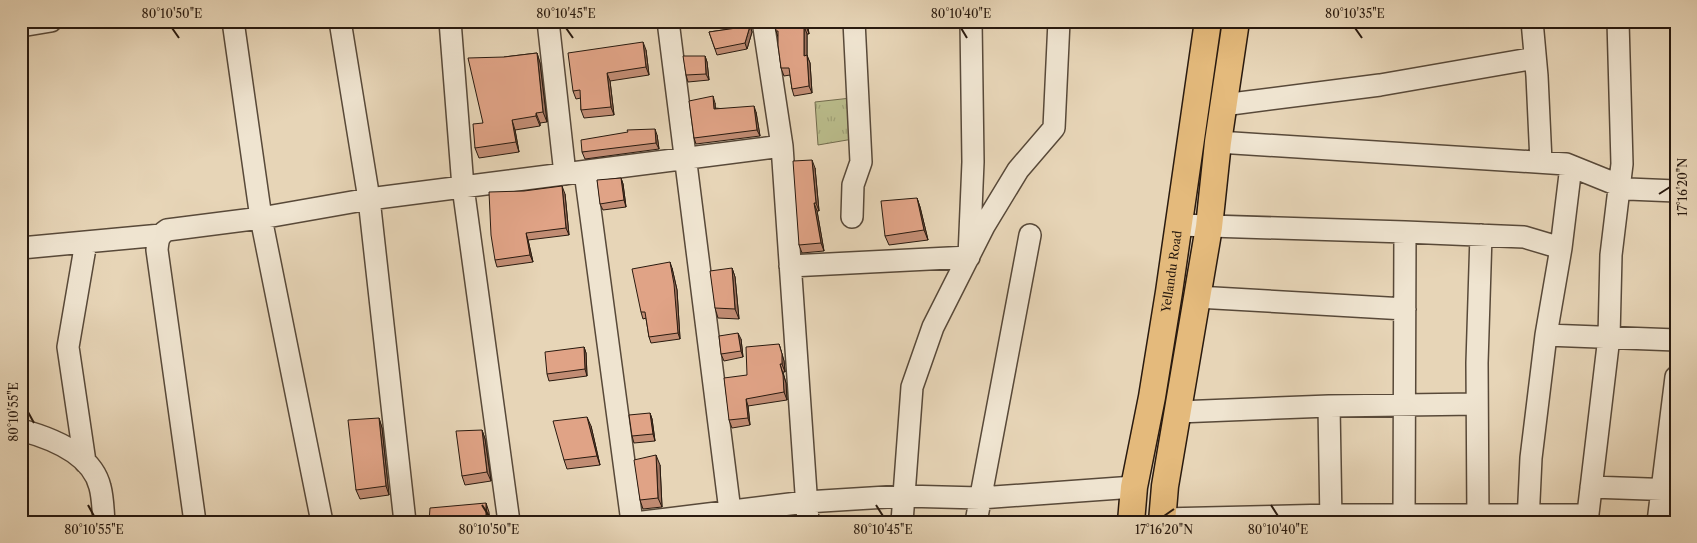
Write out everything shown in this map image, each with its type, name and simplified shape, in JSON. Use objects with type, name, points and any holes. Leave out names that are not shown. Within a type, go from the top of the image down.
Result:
[{"type":"main road","name":"Yellandu Road","points":[[1131,522],[1134,487],[1152,397],[1208,21]]},
{"type":"main road","points":[[1162,520],[1165,486],[1209,227],[1218,142],[1236,21]]},
{"type":"street","points":[[21,26],[51,21]]},
{"type":"street","points":[[233,21],[261,218],[322,522]]},
{"type":"street","points":[[340,21],[369,199],[405,522]]},
{"type":"street","points":[[450,21],[463,187],[509,522]]},
{"type":"street","points":[[548,21],[632,522]]},
{"type":"street","points":[[668,21],[730,517]]},
{"type":"street","points":[[762,21],[782,146],[807,512]]},
{"type":"street","points":[[852,217],[853,186],[862,162],[854,21]]},
{"type":"street","points":[[969,256],[974,162],[972,21]]},
{"type":"street","points":[[902,522],[912,387],[934,327],[984,226],[1018,170],[1054,128],[1059,21]]},
{"type":"street","points":[[1532,21],[1541,162]]},
{"type":"street","points":[[1162,520],[1587,518],[1609,337],[1611,255],[1622,164],[1618,21]]},
{"type":"street","points":[[1223,105],[1380,85],[1535,58]]},
{"type":"street","points":[[1218,142],[1566,164],[1628,189],[1676,192]]},
{"type":"street","points":[[195,522],[157,250],[158,239],[167,230],[261,218],[369,199],[782,146]]},
{"type":"street","points":[[1529,518],[1531,458],[1546,335],[1571,166]]},
{"type":"street","points":[[1179,225],[1481,235],[1524,238],[1560,248]]},
{"type":"street","points":[[1404,518],[1406,232]]},
{"type":"street","points":[[21,248],[161,235]]},
{"type":"street","points":[[1478,518],[1477,404],[1481,235]]},
{"type":"street","points":[[976,522],[1030,236]]},
{"type":"street","points":[[85,462],[68,346],[86,242]]},
{"type":"street","points":[[790,266],[969,256]]},
{"type":"street","points":[[1197,297],[1405,309]]},
{"type":"street","points":[[1546,335],[1676,340]]},
{"type":"street","points":[[1658,522],[1669,490],[1676,377]]},
{"type":"street","points":[[1178,412],[1328,406],[1477,404]]},
{"type":"street","points":[[1328,406],[1331,518]]},
{"type":"street","points":[[21,430],[39,435],[70,450],[85,462],[95,474],[100,487],[104,522]]},
{"type":"street","points":[[643,522],[807,512],[903,496],[980,498],[1134,487]]},
{"type":"street","points":[[1591,487],[1669,490]]},
{"type":"green space","points":[[851,98],[853,139],[818,145],[815,102]]},
{"type":"building","points":[[775,21],[805,21],[804,56],[807,55],[809,86],[792,89],[789,68],[781,68],[778,31],[776,31]]},
{"type":"building","points":[[750,26],[745,43],[715,49],[709,32]]},
{"type":"building","points":[[643,42],[646,67],[607,73],[611,107],[581,110],[580,90],[573,91],[568,53]]},
{"type":"building","points":[[537,53],[543,112],[536,113],[536,116],[512,120],[516,142],[475,148],[473,124],[483,123],[468,58],[504,57]]},
{"type":"building","points":[[683,56],[705,56],[706,74],[686,75]]},
{"type":"building","points":[[713,96],[714,109],[754,106],[757,130],[694,138],[689,101]]},
{"type":"building","points":[[655,129],[656,143],[582,152],[581,140],[628,132],[627,130]]},
{"type":"building","points":[[812,160],[816,203],[814,203],[821,243],[799,245],[793,161]]},
{"type":"building","points":[[621,178],[624,200],[600,204],[597,180]]},
{"type":"building","points":[[562,186],[566,228],[526,233],[530,255],[495,260],[491,235],[489,192],[524,191]]},
{"type":"building","points":[[917,198],[924,230],[885,236],[881,201]]},
{"type":"building","points":[[670,262],[674,284],[678,333],[649,337],[645,312],[641,312],[632,269]]},
{"type":"building","points":[[732,268],[735,309],[715,308],[710,271]]},
{"type":"building","points":[[738,333],[741,351],[721,354],[719,336]]},
{"type":"building","points":[[779,344],[782,354],[782,364],[780,364],[784,392],[746,399],[748,418],[729,420],[724,378],[747,375],[746,347]]},
{"type":"building","points":[[584,347],[585,369],[547,374],[545,352]]},
{"type":"building","points":[[650,413],[653,434],[632,436],[629,415]]},
{"type":"building","points":[[587,417],[597,456],[564,460],[553,421]]},
{"type":"building","points":[[379,418],[386,486],[356,490],[348,420]]},
{"type":"building","points":[[482,430],[487,472],[462,476],[456,431]]},
{"type":"building","points":[[656,455],[658,498],[640,500],[634,460]]},
{"type":"building","points":[[486,503],[486,521],[429,522],[430,508]]}]
